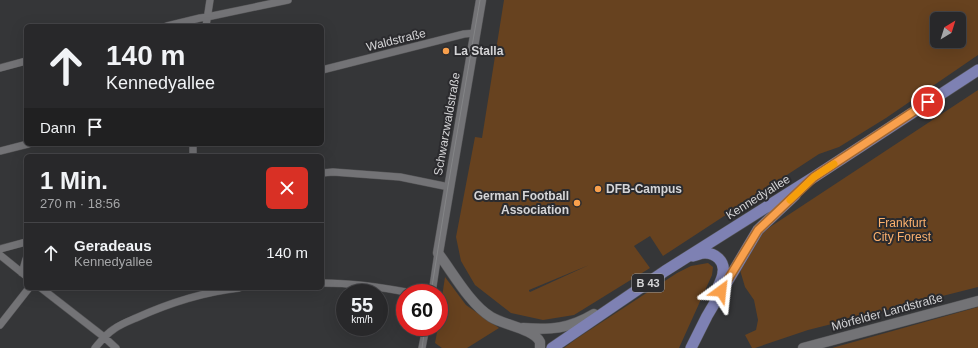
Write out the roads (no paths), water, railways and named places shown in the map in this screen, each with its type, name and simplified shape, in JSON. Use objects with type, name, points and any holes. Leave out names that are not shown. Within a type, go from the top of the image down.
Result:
[{"type":"main road","name":"Schwarzwaldstraße","points":[[438,253],[481,0]]},
{"type":"main road","name":"Kennedyallee","points":[[552,348],[688,257],[978,70]]},
{"type":"main road","name":"B 43","points":[[692,347],[703,324],[758,230],[814,177]]},
{"type":"main road","points":[[438,253],[477,306],[496,319],[525,331],[537,338],[540,342],[540,348]]},
{"type":"main road","points":[[688,257],[704,253],[712,254],[719,259],[724,267],[723,274],[703,324]]},
{"type":"main road","name":"Mörfelder Landstraße","points":[[803,348],[978,301]]},
{"type":"main road","points":[[516,327],[542,329],[557,328],[584,320],[601,310],[608,310]]},
{"type":"street","points":[[206,24],[210,0]]},
{"type":"street","points":[[175,24],[288,0]]},
{"type":"street","name":"Waldstraße","points":[[324,69],[464,34],[475,33]]},
{"type":"street","points":[[0,68],[24,62]]},
{"type":"street","points":[[0,151],[24,145]]},
{"type":"street","points":[[324,173],[333,172],[400,177],[449,187]]},
{"type":"street","points":[[0,249],[24,243]]},
{"type":"street","name":"Schwarzwaldstraße","points":[[433,284],[438,253]]},
{"type":"street","points":[[0,255],[24,275]]},
{"type":"street","points":[[324,283],[376,286],[396,290]]},
{"type":"street","points":[[0,325],[27,290]]},
{"type":"street","points":[[44,290],[116,348]]},
{"type":"street","points":[[95,348],[104,337],[115,328],[146,314],[192,297],[222,290]]},
{"type":"street","points":[[422,348],[424,336]]},
{"type":"tram line","points":[[432,284],[480,0]]},
{"type":"tram line","points":[[422,348],[424,336]]},
{"type":"place","name":"La Stalla","points":[[446,51]]},
{"type":"place","name":"DFB-Campus","points":[[598,189]]},
{"type":"place","name":"German Football Association","points":[[577,203]]},
{"type":"park label","name":"Frankfurt City Forest","points":[[902,230]]}]
